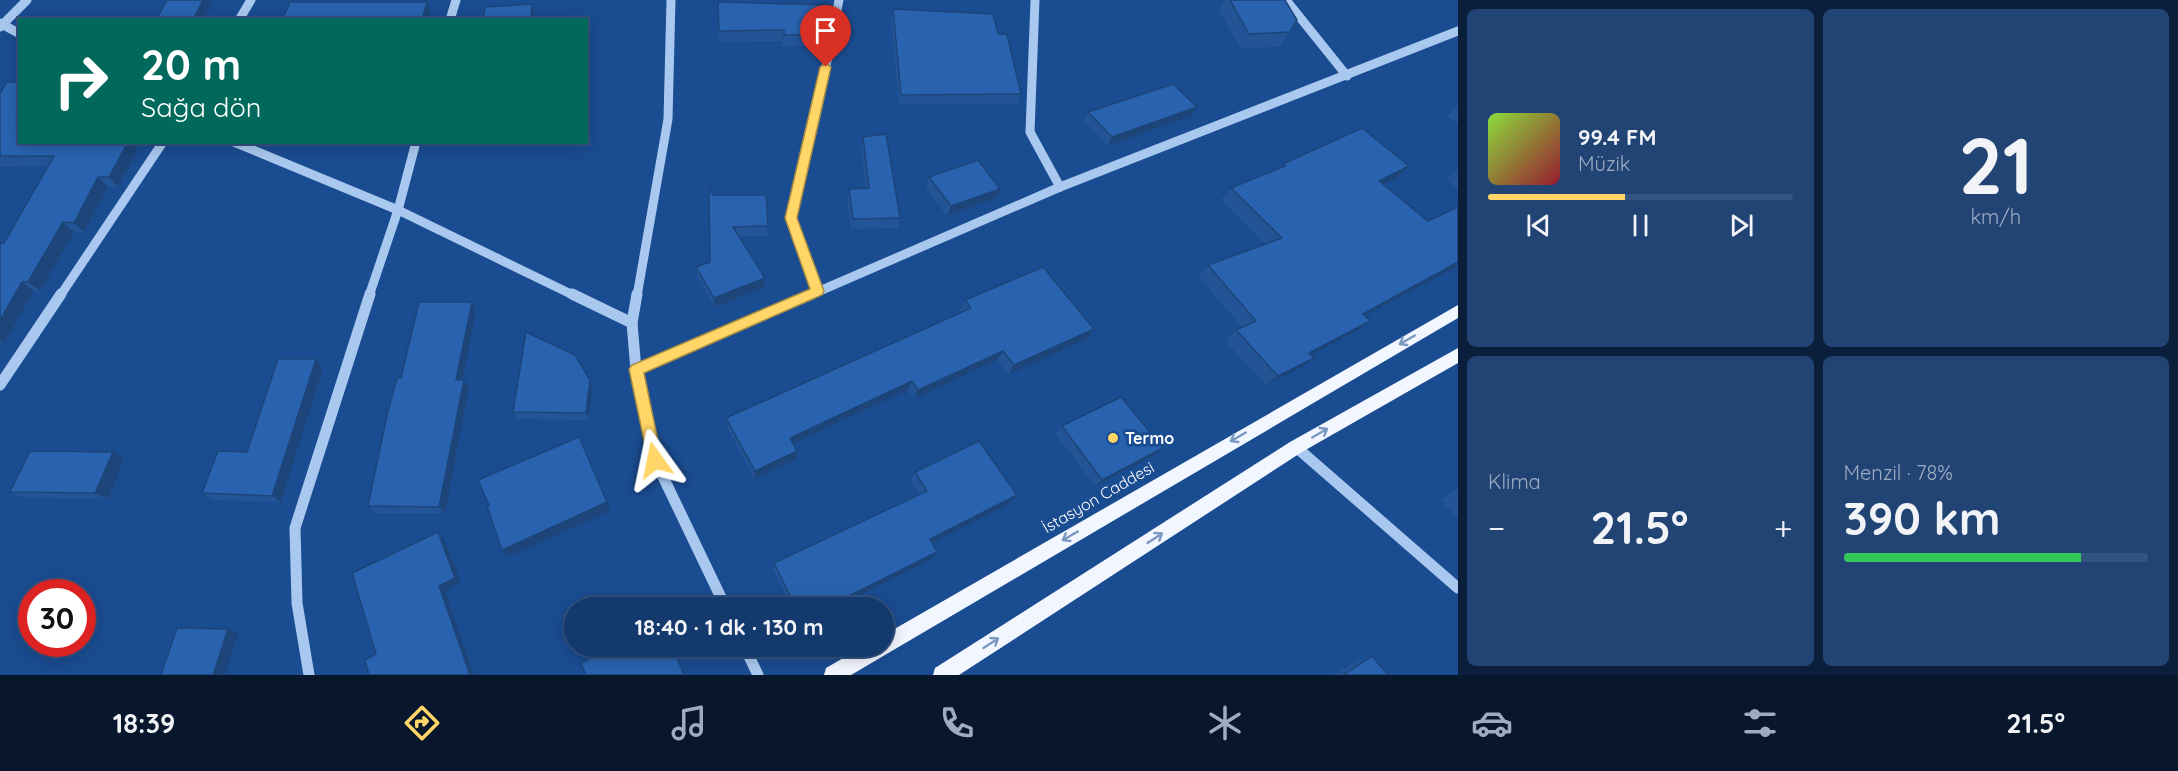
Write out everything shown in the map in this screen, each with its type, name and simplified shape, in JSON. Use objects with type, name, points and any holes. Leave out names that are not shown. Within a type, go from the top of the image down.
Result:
[{"type":"main road","name":"İstasyon Caddesi","points":[[894,640],[1458,311]]},
{"type":"main road","points":[[942,675],[1296,447],[1458,355]]},
{"type":"main road","name":"İstasyon Caddesi","points":[[833,675],[864,657]]},
{"type":"street","points":[[18,33],[1,25],[27,0]]},
{"type":"street","points":[[240,18],[251,0]]},
{"type":"street","points":[[451,18],[456,0]]},
{"type":"street","points":[[671,0],[668,119],[632,322],[636,369],[655,460],[721,597]]},
{"type":"street","points":[[817,291],[791,218],[817,112],[839,0]]},
{"type":"street","points":[[1035,0],[1030,132],[1060,187]]},
{"type":"street","points":[[1286,0],[1347,76]]},
{"type":"street","points":[[636,369],[1060,187],[1458,31]]},
{"type":"street","points":[[0,385],[162,144]]},
{"type":"street","points":[[239,144],[398,210],[632,322]]},
{"type":"street","points":[[309,675],[297,603],[295,528],[313,465],[398,210],[415,144]]},
{"type":"street","points":[[1296,447],[1458,588]]},
{"type":"street","points":[[749,657],[758,675]]},
{"type":"building","points":[[167,0],[203,0],[194,18],[157,18]]},
{"type":"building","points":[[1230,0],[1285,0],[1297,20],[1290,32],[1249,34]]},
{"type":"building","points":[[290,2],[427,2],[423,18],[283,18]]},
{"type":"building","points":[[718,2],[830,5],[825,30],[820,30],[821,35],[784,35],[784,30],[719,31]]},
{"type":"building","points":[[532,4],[531,18],[483,18],[485,7]]},
{"type":"building","points":[[893,9],[993,14],[998,34],[1007,34],[1021,94],[901,95]]},
{"type":"building","points":[[7,82],[18,82],[18,117],[16,120],[18,120],[18,144],[127,144],[109,177],[98,177],[74,223],[63,222],[28,282],[22,282],[0,320],[0,243],[4,243],[54,156],[0,156],[0,93]]},
{"type":"building","points":[[1173,84],[1197,107],[1112,137],[1088,112]]},
{"type":"building","points":[[1362,128],[1409,166],[1379,181],[1428,221],[1458,207],[1458,262],[1363,314],[1370,321],[1309,353],[1314,358],[1278,376],[1236,330],[1256,321],[1208,265],[1282,238],[1231,188],[1285,166],[1283,164]]},
{"type":"building","points":[[886,134],[900,218],[853,219],[849,189],[869,188],[863,137]]},
{"type":"building","points":[[978,160],[1000,189],[951,206],[929,177]]},
{"type":"building","points":[[709,188],[713,195],[766,195],[768,226],[733,227],[765,278],[714,298],[696,267],[710,262]]},
{"type":"building","points":[[1043,267],[1094,329],[1014,365],[1003,351],[918,390],[912,381],[790,438],[797,451],[755,471],[726,418],[971,308],[965,300]]},
{"type":"building","points":[[419,302],[472,302],[456,380],[464,380],[439,507],[368,506],[387,415],[397,378],[401,378]]},
{"type":"building","points":[[526,332],[575,355],[590,380],[586,413],[513,412]]},
{"type":"building","points":[[278,359],[316,359],[272,496],[202,493],[218,451],[247,452]]},
{"type":"building","points":[[1121,397],[1163,448],[1102,480],[1062,426]]},
{"type":"building","points":[[579,437],[607,502],[502,550],[487,506],[489,505],[478,480]]},
{"type":"building","points":[[979,441],[1017,495],[930,539],[937,552],[847,597],[791,597],[774,563],[927,491],[915,472]]},
{"type":"building","points":[[30,451],[113,452],[95,493],[10,492]]},
{"type":"building","points":[[438,532],[455,578],[439,586],[470,675],[369,675],[365,660],[376,654],[352,573]]},
{"type":"building","points":[[177,628],[228,629],[213,675],[161,675]]},
{"type":"building","points":[[1372,656],[1388,675],[1343,675]]},
{"type":"building","points":[[593,657],[677,657],[684,675],[586,675],[581,663]]},
{"type":"place","name":"Termo","points":[[1113,438]]},
{"type":"route","points":[[655,460],[636,369],[817,291],[791,218],[826,67]]}]
